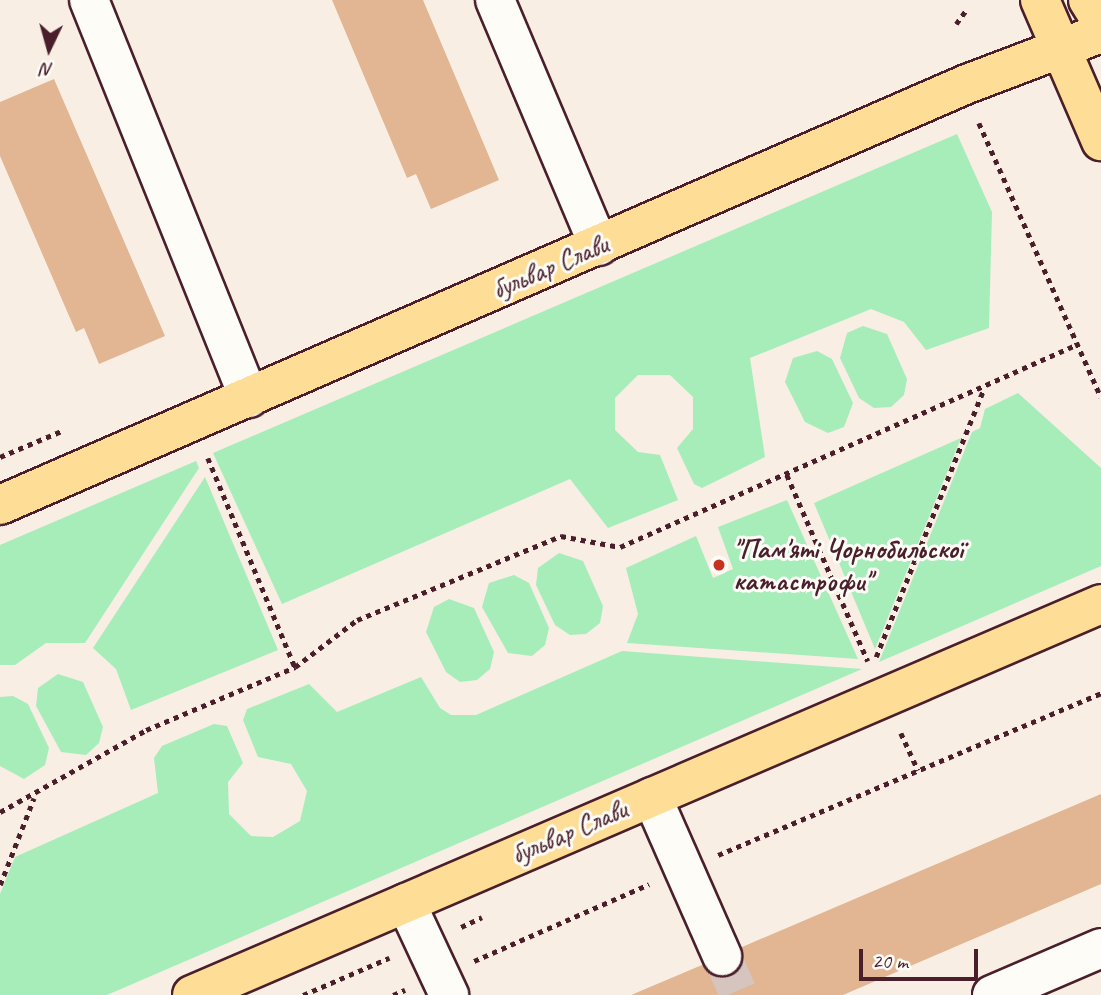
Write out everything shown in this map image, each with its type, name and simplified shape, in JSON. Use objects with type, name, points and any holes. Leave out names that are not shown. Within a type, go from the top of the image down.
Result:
[{"type":"main road","points":[[1040,0],[1101,141]]},
{"type":"main road","points":[[1088,0],[1101,21]]},
{"type":"main road","name":"бульвар Слави","points":[[0,505],[967,84],[1101,33]]},
{"type":"main road","name":"бульвар Слави","points":[[192,995],[1101,604]]},
{"type":"lane","points":[[89,0],[249,398]]},
{"type":"lane","points":[[495,0],[599,246]]},
{"type":"lane","points":[[652,797],[686,868],[722,956]]},
{"type":"lane","points":[[406,903],[445,985]]},
{"type":"lane","points":[[992,995],[1101,948]]},
{"type":"path","points":[[956,24],[967,9]]},
{"type":"path","points":[[979,123],[1101,397]]},
{"type":"path","points":[[0,812],[35,797],[146,730],[295,667],[357,620],[561,536],[620,547],[984,388],[1078,344]]},
{"type":"path","points":[[787,475],[872,669],[984,388]]},
{"type":"path","points":[[197,420],[203,447],[295,667]]},
{"type":"path","points":[[393,995],[445,985],[686,868],[1101,693]]},
{"type":"path","points":[[886,697],[918,770]]},
{"type":"path","points":[[0,885],[35,797]]},
{"type":"green space","points":[[957,134],[992,212],[989,328],[926,350],[904,322],[871,309],[750,358],[765,457],[702,488],[694,484],[677,448],[693,429],[693,397],[670,375],[638,375],[615,398],[615,430],[638,452],[660,455],[678,500],[608,528],[570,479],[282,604],[213,453]]},
{"type":"green space","points":[[863,326],[887,334],[907,379],[904,395],[891,407],[874,408],[859,398],[840,358],[847,333]]},
{"type":"green space","points":[[817,351],[832,359],[853,403],[844,427],[828,433],[805,422],[785,382],[793,358]]},
{"type":"green space","points":[[1018,393],[1101,468],[1101,566],[879,662],[972,432],[980,428],[985,409]]},
{"type":"green space","points":[[961,438],[875,649],[814,503]]},
{"type":"green space","points":[[196,461],[199,468],[85,643],[46,643],[15,665],[0,665],[0,545]]},
{"type":"green space","points":[[205,477],[278,650],[131,710],[116,669],[93,648]]},
{"type":"green space","points":[[787,500],[858,659],[627,643],[638,614],[626,568],[696,536],[713,578],[733,569],[718,527]]},
{"type":"green space","points":[[559,553],[583,561],[603,606],[600,623],[586,634],[570,635],[555,625],[536,585],[538,568]]},
{"type":"green space","points":[[514,575],[529,583],[549,628],[545,645],[532,656],[508,653],[482,607],[489,583]]},
{"type":"green space","points":[[449,599],[474,608],[494,652],[490,669],[477,680],[460,682],[446,672],[426,632],[434,607]]},
{"type":"green space","points":[[622,651],[862,669],[107,995],[0,995],[0,894],[15,857],[158,793],[154,758],[162,746],[214,724],[227,726],[243,763],[228,782],[229,814],[251,836],[273,837],[300,821],[307,791],[291,764],[258,757],[243,720],[247,709],[309,684],[337,712],[421,677],[440,708],[451,715],[476,715]]},
{"type":"green space","points":[[58,674],[83,682],[103,727],[99,743],[86,755],[61,752],[36,706],[38,688]]},
{"type":"green space","points":[[13,696],[28,704],[49,748],[45,765],[24,779],[0,766],[0,697]]},
{"type":"building","points":[[332,0],[423,0],[499,180],[431,209],[416,174],[407,178]]},
{"type":"building","points":[[54,79],[165,336],[99,364],[84,328],[76,332],[0,156],[0,102]]},
{"type":"building","points":[[1101,794],[1101,884],[843,995],[631,995],[702,965],[710,974],[730,976],[740,968],[742,947]]},
{"type":"tunnel","points":[[722,956],[739,995]]},
{"type":"place","name":"\"Пам'яті Чорнобильскої катастрофи\"","points":[[719,565]]}]
